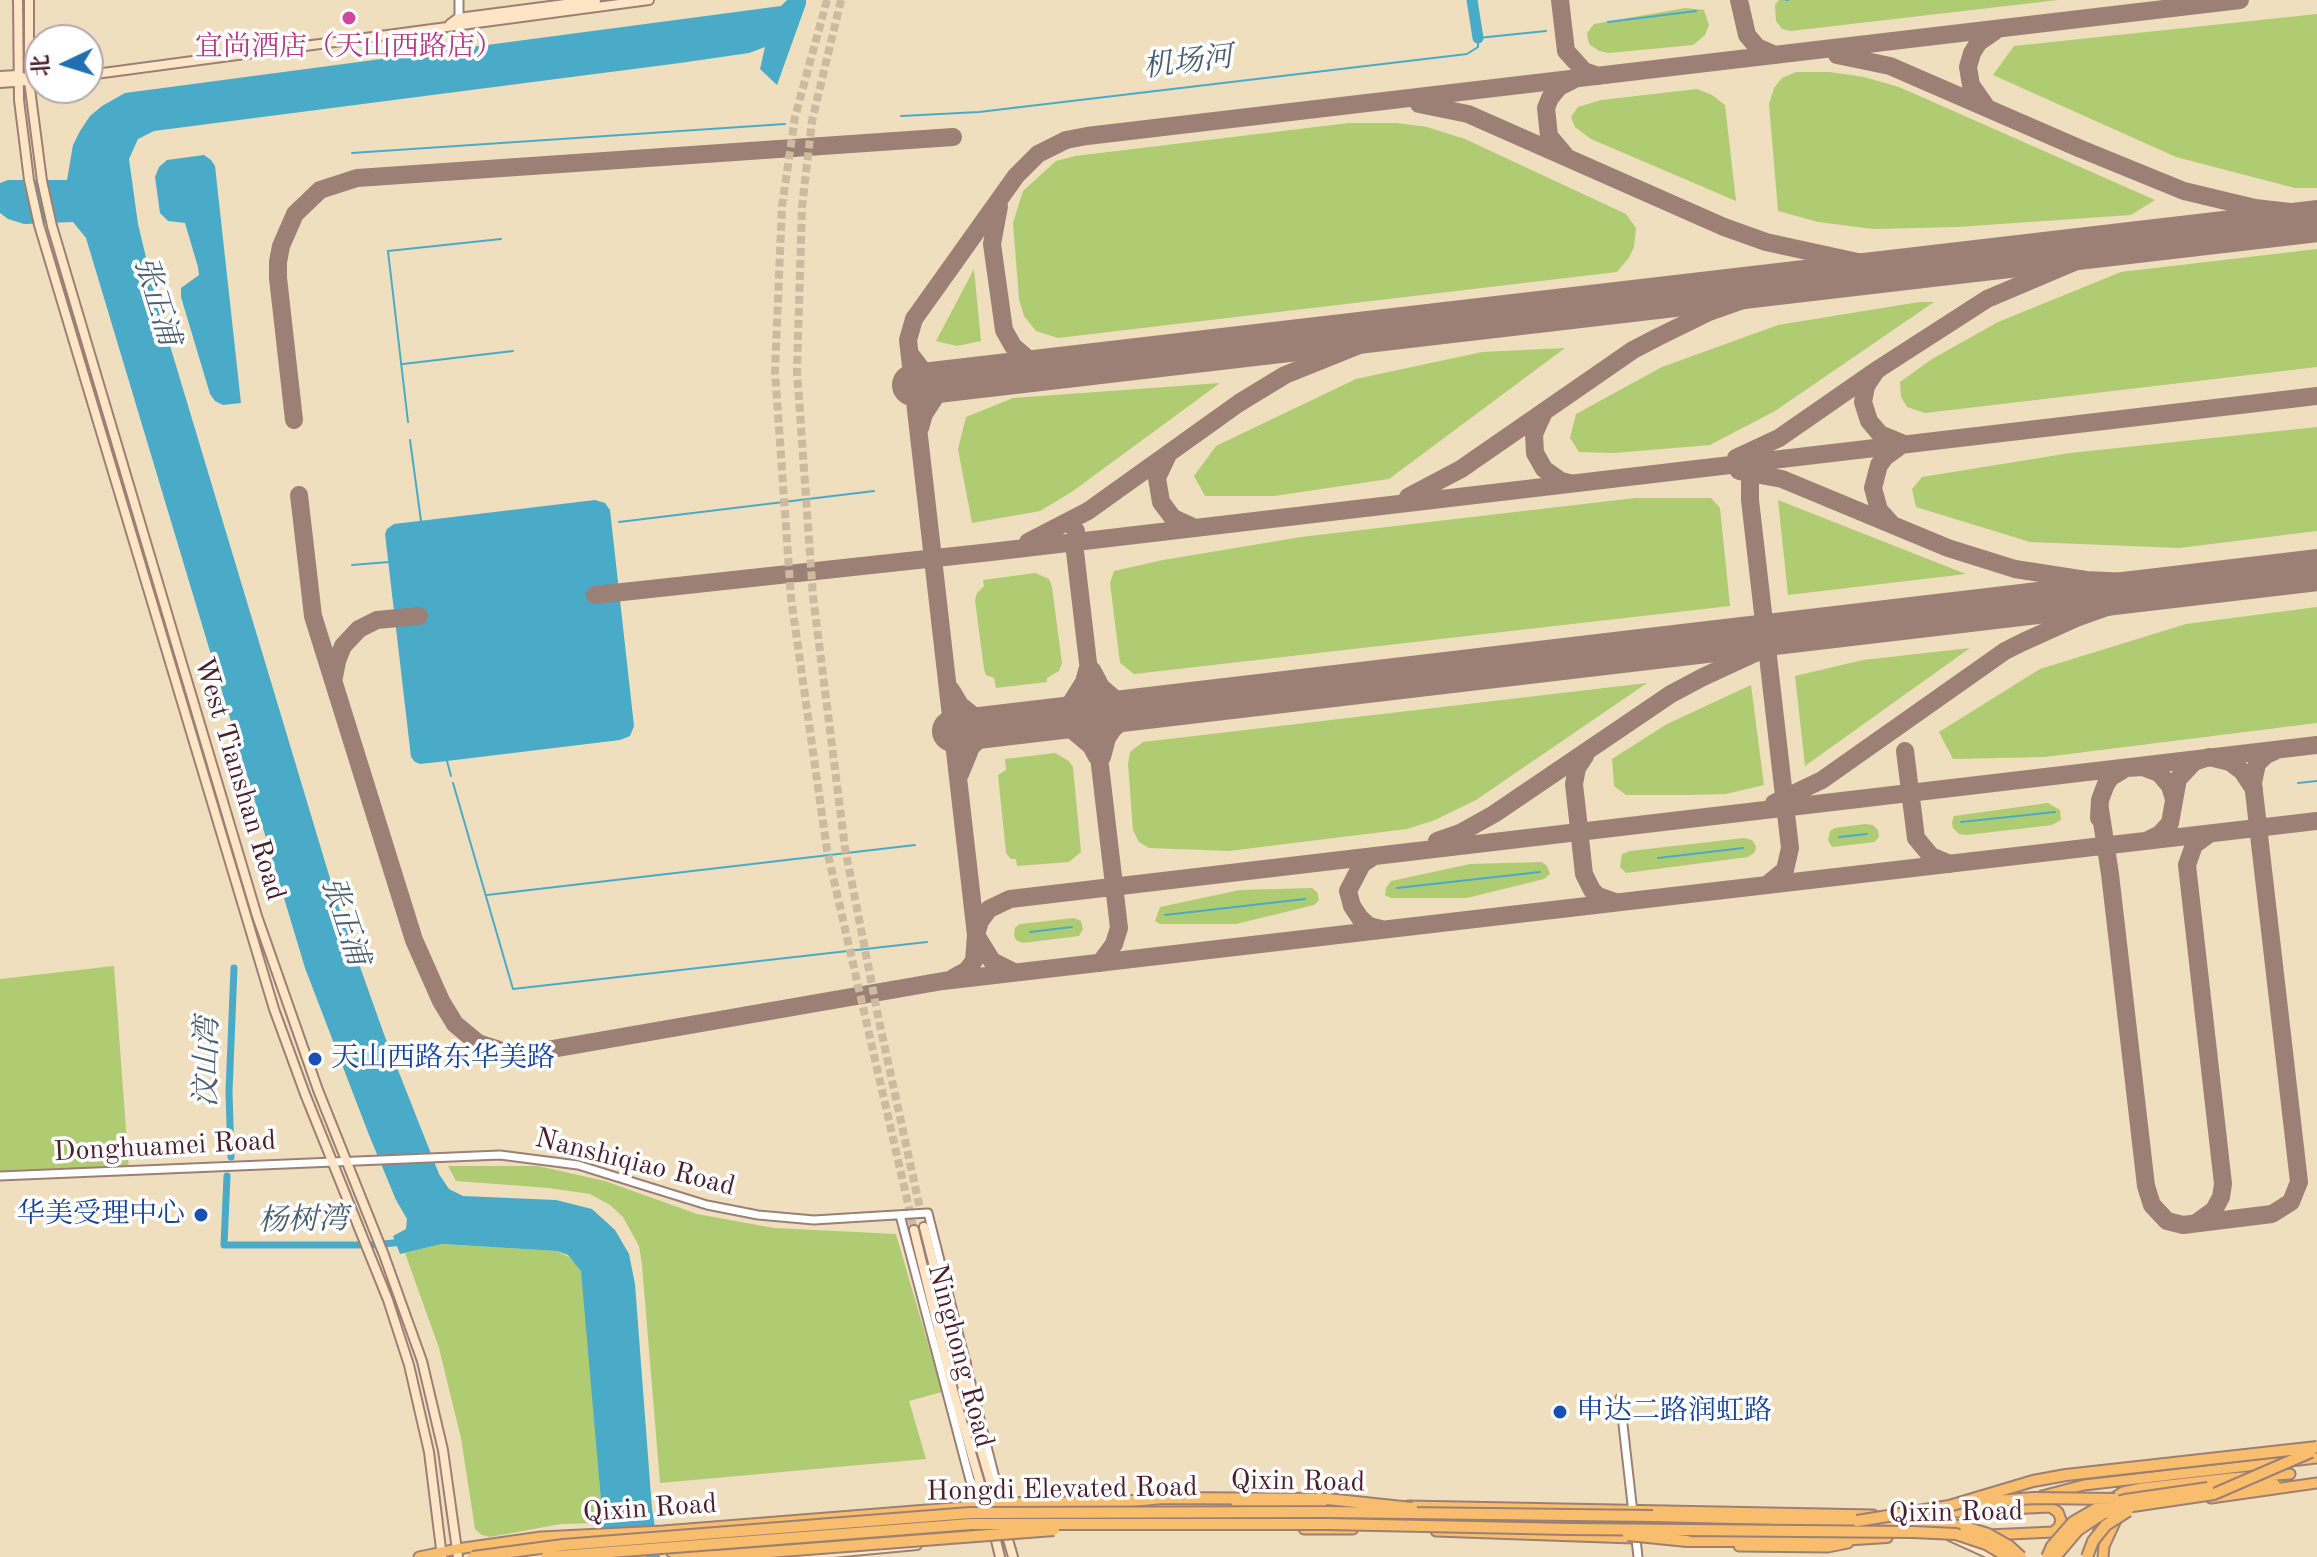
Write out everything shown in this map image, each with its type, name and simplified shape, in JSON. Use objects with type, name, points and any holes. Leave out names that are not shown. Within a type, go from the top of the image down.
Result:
[{"type":"highway","points":[[2055,1557],[2078,1530],[2102,1514],[2126,1507],[2214,1494],[2317,1448]]},
{"type":"highway","points":[[1949,1506],[2033,1481],[2066,1475],[2317,1448]]},
{"type":"highway","points":[[2047,1557],[2052,1546],[2073,1522],[2099,1507],[2125,1500],[2208,1488]]},
{"type":"highway","points":[[1123,1502],[1162,1498],[1327,1499],[1449,1514]]},
{"type":"highway","points":[[1857,1521],[2005,1499],[2125,1500]]},
{"type":"highway","points":[[2087,1557],[2093,1541],[2106,1525],[2121,1514],[2145,1505]]},
{"type":"highway","name":"Hongdi Elevated Road","points":[[473,1557],[563,1545],[970,1513],[1449,1514],[1857,1521]]},
{"type":"highway","points":[[1857,1521],[1938,1523],[1965,1527],[1988,1534],[2021,1557]]},
{"type":"highway","name":"Hongdi Elevated Road","points":[[546,1557],[971,1524],[1327,1524],[1570,1529]]},
{"type":"highway","points":[[668,1552],[717,1556],[959,1539],[1112,1524]]},
{"type":"highway","points":[[1570,1529],[1687,1541],[1824,1541],[1887,1537]]},
{"type":"highway","points":[[1570,1529],[1956,1534],[1986,1544],[2008,1557]]},
{"type":"main road","name":"West Tianshan Road","points":[[18,0],[17,78],[29,180],[39,225],[249,931],[305,1094],[399,1333],[416,1390],[429,1452],[442,1554]]},
{"type":"main road","name":"West Tianshan Road","points":[[29,0],[29,24]]},
{"type":"main road","points":[[104,73],[443,29],[459,21],[596,0]]},
{"type":"main road","points":[[459,21],[649,0]]},
{"type":"main road","points":[[0,76],[24,80]]},
{"type":"main road","points":[[0,83],[17,78]]},
{"type":"main road","name":"West Tianshan Road","points":[[32,104],[42,181],[52,226],[257,916],[286,1005],[412,1329],[443,1450],[458,1553]]},
{"type":"main road","points":[[139,565],[151,562]]},
{"type":"main road","name":"Ninghong Road","points":[[924,1227],[968,1408],[980,1441],[992,1504],[992,1526],[1000,1557]]},
{"type":"main road","name":"Ninghong Road","points":[[914,1230],[953,1390],[1013,1557]]},
{"type":"main road","points":[[966,1363],[968,1408]]},
{"type":"main road","name":"Qixin Road","points":[[1988,1510],[2084,1485],[2317,1458]]},
{"type":"main road","points":[[2101,1557],[2098,1528],[2102,1514],[2109,1501],[2123,1492],[2290,1474],[2257,1484]]},
{"type":"main road","points":[[2101,1557],[2114,1521],[2135,1510],[2317,1483]]},
{"type":"main road","points":[[2208,1488],[2257,1484],[2302,1485]]},
{"type":"main road","name":"Qixin Road","points":[[419,1557],[541,1537],[663,1531],[992,1504],[1123,1502],[1895,1515],[2050,1507],[2058,1512],[2061,1520],[2053,1532],[1887,1537],[1828,1547],[1684,1546],[1635,1538],[1404,1530],[1004,1525],[615,1557]]},
{"type":"main road","points":[[1950,1536],[1996,1557]]},
{"type":"main road","points":[[790,1557],[996,1538]]},
{"type":"main road","points":[[668,1552],[689,1557]]},
{"type":"street","points":[[459,0],[459,21]]},
{"type":"street","name":"Nanshiqiao Road","points":[[332,1161],[526,1156],[578,1165],[707,1205],[758,1215],[814,1220],[928,1213]]},
{"type":"street","name":"Donghuamei Road","points":[[0,1176],[332,1161]]},
{"type":"street","name":"Ninghong Road","points":[[928,1213],[996,1482],[992,1504]]},
{"type":"street","name":"Ninghong Road","points":[[900,1215],[970,1480],[992,1504]]},
{"type":"street","points":[[1620,1398],[1638,1557]]},
{"type":"street","points":[[1402,1506],[1404,1530]]},
{"type":"green space","points":[[1779,0],[2058,0],[1791,31],[1782,29],[1776,21],[1775,5]]},
{"type":"green space","points":[[1685,8],[1704,10],[1709,25],[1705,35],[1693,45],[1609,53],[1589,44],[1587,33],[1594,24]]},
{"type":"green space","points":[[2317,14],[2317,188],[2295,188],[2176,157],[1993,75],[2014,46]]},
{"type":"green space","points":[[1796,72],[1830,72],[1899,87],[2155,200],[2131,215],[1957,227],[1873,229],[1818,222],[1778,211],[1769,104],[1774,88],[1782,78]]},
{"type":"green space","points":[[1697,89],[1725,105],[1736,201],[1591,139],[1575,127],[1571,117],[1578,107],[1601,100]]},
{"type":"green space","points":[[1349,123],[1397,123],[1427,127],[1465,139],[1626,214],[1636,228],[1634,247],[1617,272],[1058,338],[1036,331],[1024,316],[1019,299],[1013,223],[1023,191],[1056,161],[1075,156]]},
{"type":"green space","points":[[2317,249],[2317,367],[1925,413],[1907,407],[1901,397],[1900,382],[1932,359],[1998,322],[2121,272]]},
{"type":"green space","points":[[974,269],[981,341],[957,346],[936,341]]},
{"type":"green space","points":[[1934,302],[1775,411],[1710,445],[1614,453],[1579,452],[1570,438],[1576,414],[1662,367],[1778,325]]},
{"type":"green space","points":[[1565,348],[1389,479],[1274,496],[1205,496],[1194,476],[1216,446],[1356,379],[1482,352]]},
{"type":"green space","points":[[1220,383],[1073,491],[1040,511],[972,523],[958,449],[966,417],[1013,398]]},
{"type":"green space","points":[[2317,427],[2317,531],[2179,548],[2030,542],[1916,507],[1912,489],[1922,477],[2070,453]]},
{"type":"green space","points":[[1635,498],[1711,498],[1720,508],[1730,606],[1134,674],[1120,663],[1110,583],[1114,571],[1301,537]]},
{"type":"green space","points":[[1778,500],[1966,574],[1788,595]]},
{"type":"green space","points":[[1035,573],[1049,579],[1052,587],[1062,663],[1059,671],[1047,678],[1047,682],[996,688],[994,678],[986,675],[984,669],[975,600],[977,593],[984,586],[983,580]]},
{"type":"green space","points":[[2317,607],[2317,723],[2045,757],[1953,759],[1939,732],[2040,669],[2186,624]]},
{"type":"green space","points":[[1970,648],[1805,766],[1795,676],[1863,660]]},
{"type":"green space","points":[[1647,683],[1476,800],[1435,820],[1407,829],[1229,851],[1149,848],[1139,842],[1133,830],[1128,764],[1130,752],[1143,742]]},
{"type":"green space","points":[[1751,685],[1764,785],[1726,794],[1687,795],[1626,795],[1614,786],[1612,759],[1667,724]]},
{"type":"green space","points":[[1055,753],[1073,767],[1081,852],[1069,862],[1017,866],[1016,859],[1011,859],[1006,853],[998,775],[1006,770],[1005,759]]},
{"type":"green space","points":[[2048,803],[2060,810],[2061,820],[2052,825],[1967,835],[1959,834],[1953,828],[1954,816]]},
{"type":"green space","points":[[1873,825],[1878,830],[1879,837],[1874,842],[1832,847],[1828,840],[1830,831],[1835,828]]},
{"type":"green space","points":[[1744,838],[1752,840],[1756,846],[1755,852],[1748,857],[1626,873],[1620,867],[1622,854],[1630,851]]},
{"type":"green space","points":[[1542,862],[1550,874],[1544,879],[1467,898],[1391,898],[1385,895],[1391,881],[1470,864]]},
{"type":"green space","points":[[1312,888],[1319,900],[1314,905],[1236,924],[1160,924],[1155,921],[1160,907],[1240,890]]},
{"type":"green space","points":[[1074,918],[1081,921],[1083,929],[1079,936],[1023,943],[1016,940],[1014,935],[1015,928],[1020,924]]},
{"type":"green space","points":[[114,966],[129,1171],[0,1176],[0,979]]},
{"type":"green space","points":[[448,1166],[538,1166],[605,1181],[697,1214],[774,1228],[896,1234],[942,1392],[909,1401],[926,1459],[660,1483],[642,1265],[639,1246],[623,1217],[610,1205],[590,1194],[456,1181]]},
{"type":"green space","points":[[442,1244],[557,1251],[578,1264],[583,1277],[602,1512],[599,1523],[561,1524],[490,1537],[475,1529],[461,1438],[439,1348],[405,1253]]},
{"type":"water","name":"张正浦","points":[[787,0],[806,0],[806,4],[777,85],[760,69],[765,47],[749,53],[680,63],[154,131],[138,139],[129,159],[138,224],[156,299],[338,905],[439,1174],[449,1189],[463,1196],[556,1200],[592,1209],[615,1230],[629,1254],[635,1284],[652,1509],[660,1557],[598,1557],[596,1530],[602,1512],[581,1271],[568,1255],[557,1251],[442,1244],[400,1254],[393,1236],[406,1229],[407,1219],[369,1135],[305,968],[86,238],[73,222],[24,224],[8,219],[0,213],[0,183],[8,180],[67,180],[73,145],[90,116],[125,93],[781,6]]},
{"type":"water","points":[[204,155],[215,166],[241,403],[223,405],[210,394],[181,297],[181,288],[199,275],[198,267],[185,223],[168,221],[160,213],[155,177],[159,167],[167,160]]},
{"type":"water","points":[[595,500],[605,503],[610,510],[634,726],[630,736],[620,740],[447,761],[415,762],[411,757],[385,534],[387,529],[394,524]]},
{"type":"waterway","name":"机场河","points":[[1472,0],[1478,38]]},
{"type":"waterway","points":[[1608,22],[1696,11]]},
{"type":"waterway","name":"机场河","points":[[901,116],[979,112],[1467,54],[1478,47],[1478,38],[1546,31]]},
{"type":"waterway","points":[[352,153],[785,124]]},
{"type":"waterway","points":[[408,422],[388,251],[501,239]]},
{"type":"waterway","points":[[403,364],[513,351]]},
{"type":"waterway","points":[[410,440],[421,521]]},
{"type":"waterway","points":[[619,522],[874,491]]},
{"type":"waterway","points":[[352,565],[389,562]]},
{"type":"waterway","points":[[447,761],[451,776]]},
{"type":"waterway","points":[[2298,783],[2317,781]]},
{"type":"waterway","points":[[453,783],[513,989],[927,942]]},
{"type":"waterway","points":[[1961,822],[2055,812]]},
{"type":"waterway","points":[[1839,837],[1867,834]]},
{"type":"waterway","points":[[487,895],[915,845]]},
{"type":"waterway","points":[[1658,858],[1743,848]]},
{"type":"waterway","points":[[1397,888],[1540,872]]},
{"type":"waterway","points":[[1165,915],[1305,899]]},
{"type":"waterway","points":[[1030,932],[1072,927]]},
{"type":"waterway","name":"汶山湾","points":[[231,1157],[229,1092],[234,968]]},
{"type":"waterway","name":"杨树湾","points":[[227,1176],[224,1245],[372,1245],[404,1242]]},
{"type":"taxiway","points":[[1560,0],[1566,51],[1584,71],[1598,76]]},
{"type":"taxiway","points":[[1739,0],[1747,35],[1757,47],[1775,55]]},
{"type":"taxiway","points":[[953,978],[966,971],[974,961],[976,935],[908,340],[914,319],[1016,176],[1038,154],[1066,140],[1087,136],[2240,0]]},
{"type":"taxiway","points":[[1985,105],[1971,85],[1968,67],[1979,42],[1995,31]]},
{"type":"taxiway","points":[[1837,55],[1890,66],[2184,191],[2255,208],[2317,215]]},
{"type":"taxiway","points":[[1565,155],[1549,136],[1546,108],[1559,87],[1573,80]]},
{"type":"taxiway","points":[[1419,104],[1468,114],[1724,227],[1766,242],[1862,263],[1906,265],[1966,262]]},
{"type":"taxiway","points":[[294,420],[278,262],[281,246],[295,214],[320,190],[357,178],[953,137]]},
{"type":"taxiway","points":[[999,206],[992,244],[1004,330],[1013,346],[1027,358],[1059,368]]},
{"type":"taxiway","points":[[1736,458],[1779,438],[1987,299],[2079,260],[2160,240]]},
{"type":"taxiway","points":[[1408,497],[1461,469],[1633,350],[1658,337],[1740,301],[1839,277]]},
{"type":"taxiway","points":[[1028,542],[1088,511],[1239,403],[1285,375],[1372,340],[1446,323]]},
{"type":"taxiway","points":[[910,354],[926,375],[947,381]]},
{"type":"taxiway","points":[[1874,374],[1866,386],[1863,402],[1869,421],[1880,434],[1904,444]]},
{"type":"taxiway","points":[[920,428],[924,414],[935,397],[963,379]]},
{"type":"taxiway","points":[[595,595],[991,552],[2317,396]]},
{"type":"taxiway","points":[[1543,414],[1534,434],[1535,453],[1544,469],[1561,481],[1570,483]]},
{"type":"taxiway","points":[[1890,522],[1879,510],[1873,488],[1879,465],[1899,447]]},
{"type":"taxiway","points":[[1167,457],[1157,478],[1161,502],[1173,518],[1193,527]]},
{"type":"taxiway","points":[[1754,462],[1750,473],[1750,500],[1790,848],[1785,870],[1768,884]]},
{"type":"taxiway","points":[[1739,471],[1782,479],[1948,548],[2015,569],[2086,580],[2170,584]]},
{"type":"taxiway","points":[[299,495],[313,616],[414,940],[441,1001],[455,1024],[478,1043],[506,1052],[535,1052],[943,981],[2317,821]]},
{"type":"taxiway","points":[[1076,531],[1074,543],[1119,928],[1114,944],[1100,963]]},
{"type":"taxiway","points":[[1774,803],[1822,780],[2005,651],[2107,607],[2197,584]]},
{"type":"taxiway","points":[[334,677],[343,646],[359,629],[377,620],[419,616]]},
{"type":"taxiway","points":[[1437,841],[1460,833],[1494,814],[1671,694],[1703,677],[1768,647],[1873,622]]},
{"type":"taxiway","points":[[1092,670],[1101,687],[1115,699],[1133,707],[1153,707]]},
{"type":"taxiway","points":[[1038,720],[1057,715],[1069,706],[1087,671]]},
{"type":"taxiway","points":[[951,690],[960,705],[975,717],[1006,724]]},
{"type":"taxiway","points":[[1102,757],[1113,729],[1127,717],[1146,709]]},
{"type":"taxiway","points":[[1041,721],[1071,729],[1091,746],[1097,757]]},
{"type":"taxiway","points":[[960,774],[971,747],[987,732],[1004,725]]},
{"type":"taxiway","points":[[1014,972],[992,961],[976,935],[980,921],[989,909],[1010,899],[2317,745]]},
{"type":"taxiway","points":[[1905,751],[1916,838],[1931,856],[1950,864]]},
{"type":"taxiway","points":[[2100,809],[2146,1186],[2152,1205],[2167,1221],[2183,1225],[2272,1214],[2291,1202],[2299,1182],[2253,783],[2257,764],[2275,751]]},
{"type":"taxiway","points":[[1585,756],[1577,768],[1574,784],[1584,874],[1598,896],[1615,902]]},
{"type":"taxiway","points":[[2148,840],[2160,834],[2170,823],[2178,779],[2194,762],[2209,757],[2230,762],[2242,771],[2254,789]]},
{"type":"taxiway","points":[[2099,818],[2100,800],[2106,784],[2126,768],[2143,767],[2159,773],[2170,786],[2174,799]]},
{"type":"taxiway","points":[[2196,1223],[2214,1210],[2223,1184],[2187,865],[2194,845],[2208,835]]},
{"type":"taxiway","points":[[1373,857],[1362,864],[1348,891],[1352,906],[1360,918],[1369,926],[1381,929]]},
{"type":"runway","points":[[913,385],[2317,221]]},
{"type":"runway","points":[[953,731],[2317,570]]},
{"type":"tunnel","points":[[827,0],[795,117],[782,206],[775,371],[791,598],[827,850],[914,1230]]},
{"type":"tunnel","points":[[841,0],[812,121],[802,207],[797,371],[813,596],[845,848],[924,1227]]},
{"type":"place","name":"宜尚酒店（天山西路店）","points":[[349,18]]},
{"type":"place","name":"天山西路东华美路","points":[[315,1059]]},
{"type":"place","name":"华美受理中心","points":[[201,1215]]},
{"type":"place","name":"申达二路润虹路","points":[[1560,1412]]}]
